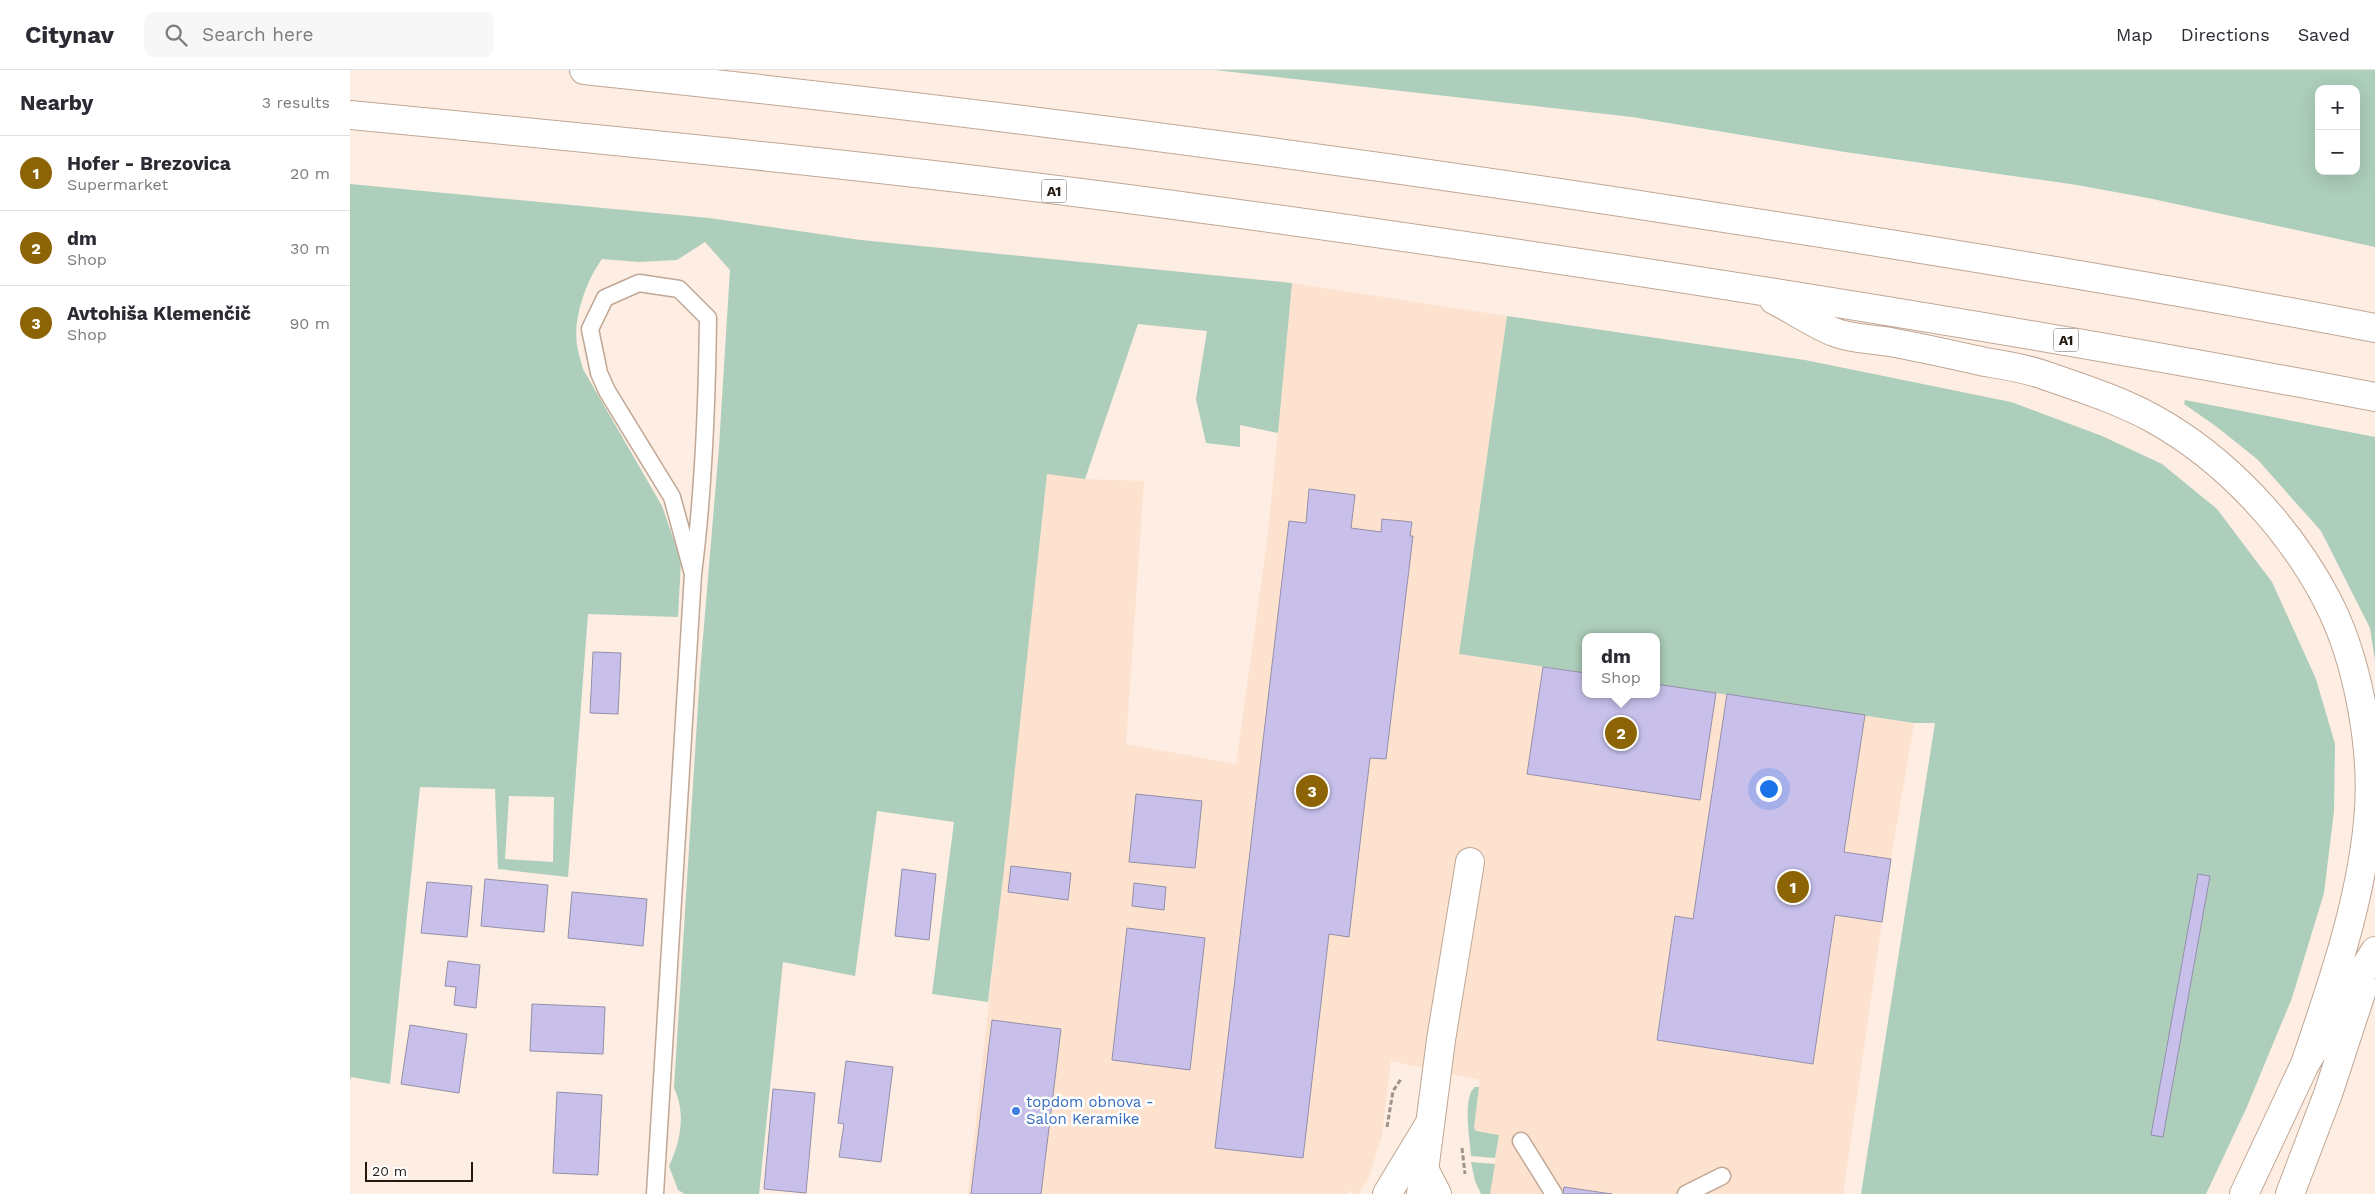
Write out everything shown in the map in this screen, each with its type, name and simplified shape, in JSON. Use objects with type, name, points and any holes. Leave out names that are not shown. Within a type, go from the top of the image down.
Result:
[{"type":"main road","points":[[584,70],[1027,119],[1546,190],[1925,248],[2375,328]]},
{"type":"main road","name":"A1","points":[[350,115],[653,144],[1212,210],[1755,290],[2072,341],[2375,397]]},
{"type":"main road","points":[[1755,290],[1836,333],[2036,372],[2116,402],[2153,419],[2192,445],[2232,478],[2268,516],[2298,552],[2328,602],[2346,646],[2360,694],[2370,774],[2368,821],[2361,874],[2338,962],[2305,1064]]},
{"type":"main road","points":[[1437,1194],[1423,1181],[1441,1040],[1470,862]]},
{"type":"main road","points":[[2244,1194],[2305,1064],[2374,954]]},
{"type":"main road","points":[[2290,1194],[2328,1094],[2374,954]]},
{"type":"main road","points":[[2328,1094],[2375,1009]]},
{"type":"main road","points":[[1387,1194],[1430,1123]]},
{"type":"lane","points":[[655,1194],[692,574],[698,535],[707,410],[708,318],[679,289],[639,283],[605,298],[590,330],[599,373],[607,391],[672,497],[692,574]]},
{"type":"lane","points":[[1521,1141],[1554,1194]]},
{"type":"lane","points":[[1686,1194],[1722,1176]]},
{"type":"shaded area","points":[[1292,283],[1507,316],[1459,654],[1582,672],[1582,698],[1660,698],[1660,685],[1914,723],[1891,859],[1843,1194],[1490,1194],[1499,1135],[1476,1131],[1474,1128],[1480,1080],[1391,1061],[1382,1135],[1368,1180],[1358,1194],[1353,1194],[1351,1191],[1346,1194],[968,1194],[1047,473],[1085,479],[1144,481],[1126,744],[1236,764],[1268,534]]},
{"type":"green space","points":[[1215,70],[2375,70],[2375,247],[2148,198],[2077,185],[1845,152],[1632,117]]},
{"type":"green space","points":[[350,184],[709,218],[861,240],[1292,283],[1278,433],[1240,425],[1240,447],[1206,443],[1196,399],[1207,331],[1138,324],[1085,479],[1047,474],[988,1002],[932,994],[954,822],[877,811],[855,976],[783,962],[759,1194],[685,1194],[678,1190],[669,1166],[677,1147],[681,1127],[680,1107],[674,1088],[700,673],[719,447],[730,270],[705,242],[677,260],[639,262],[602,259],[591,278],[582,300],[576,334],[578,351],[583,369],[662,506],[681,561],[678,617],[588,614],[568,877],[498,869],[495,789],[420,787],[390,1084],[351,1077],[350,1081]],"holes":[[[509,796],[554,797],[553,862],[505,859]]]},
{"type":"green space","points":[[1507,316],[1805,360],[2011,402],[2102,436],[2162,464],[2217,509],[2272,582],[2316,679],[2335,744],[2334,811],[2324,893],[2292,998],[2246,1109],[2206,1194],[1861,1194],[1935,723],[1914,723],[1660,685],[1660,633],[1582,633],[1582,672],[1459,654]]},
{"type":"green space","points":[[2185,400],[2375,437],[2375,661],[2370,628],[2321,531],[2257,459],[2184,404]]},
{"type":"green space","points":[[1475,1087],[1479,1087],[1474,1128],[1476,1131],[1499,1135],[1495,1158],[1471,1156],[1468,1109],[1471,1092]]},
{"type":"green space","points":[[1471,1162],[1495,1164],[1490,1194],[1481,1194],[1475,1181]]},
{"type":"building","points":[[1309,489],[1355,495],[1351,528],[1381,532],[1382,519],[1412,522],[1410,536],[1413,536],[1386,759],[1370,758],[1349,937],[1329,934],[1303,1158],[1215,1148],[1289,521],[1306,523]]},
{"type":"building","points":[[593,652],[621,653],[618,714],[590,713]]},
{"type":"building","points":[[1543,667],[1582,672],[1582,698],[1660,698],[1660,685],[1716,693],[1700,800],[1527,774]]},
{"type":"building","points":[[1727,694],[1865,715],[1844,852],[1891,859],[1882,922],[1835,915],[1813,1064],[1657,1040],[1675,916],[1693,919]]},
{"type":"building","points":[[1136,794],[1202,801],[1195,868],[1129,862]]},
{"type":"building","points":[[1011,866],[1071,873],[1068,900],[1008,892]]},
{"type":"building","points":[[902,869],[936,874],[929,940],[895,936]]},
{"type":"building","points":[[2198,874],[2210,876],[2163,1137],[2151,1135]]},
{"type":"building","points":[[485,879],[548,885],[544,932],[481,926]]},
{"type":"building","points":[[427,882],[472,886],[467,937],[421,933]]},
{"type":"building","points":[[1134,883],[1166,887],[1164,910],[1132,906]]},
{"type":"building","points":[[572,892],[647,899],[643,946],[568,938]]},
{"type":"building","points":[[1127,928],[1205,938],[1190,1070],[1112,1060]]},
{"type":"building","points":[[448,961],[480,965],[476,1008],[454,1005],[456,987],[445,986]]},
{"type":"building","points":[[532,1004],[605,1007],[603,1054],[530,1051]]},
{"type":"building","name":"topdom obnova - Salon Keramike","points":[[992,1020],[1061,1029],[1041,1194],[971,1194]]},
{"type":"building","points":[[410,1025],[467,1034],[459,1093],[401,1084]]},
{"type":"building","points":[[846,1061],[893,1067],[881,1162],[839,1157],[844,1124],[838,1123]]},
{"type":"building","points":[[773,1089],[815,1093],[806,1193],[764,1189]]},
{"type":"building","points":[[557,1092],[602,1095],[598,1175],[553,1173]]},
{"type":"building","points":[[1564,1187],[1612,1194],[1563,1194]]},
{"type":"place","name":"dm","points":[[1621,733]]},
{"type":"place","name":"Avtohiša Klemenčič","points":[[1312,791]]},
{"type":"place","name":"Hofer - Brezovica","points":[[1793,887]]},
{"type":"place","name":"topdom obnova - Salon Keramike","points":[[1016,1111]]}]
